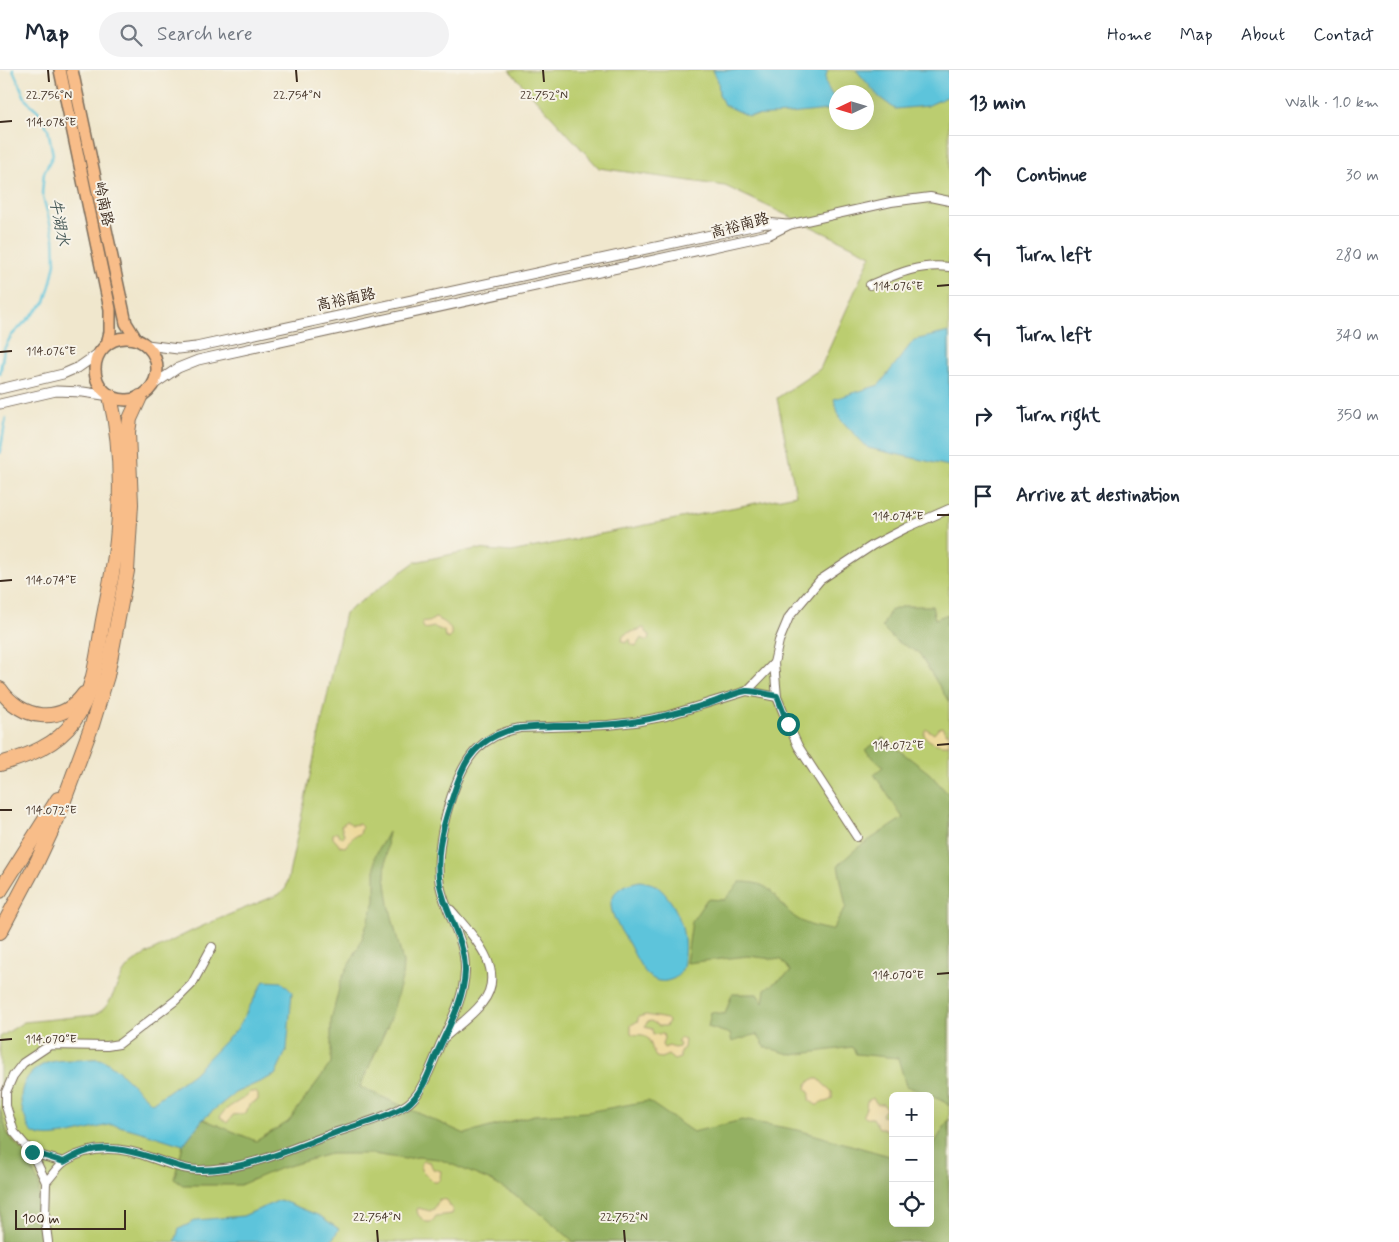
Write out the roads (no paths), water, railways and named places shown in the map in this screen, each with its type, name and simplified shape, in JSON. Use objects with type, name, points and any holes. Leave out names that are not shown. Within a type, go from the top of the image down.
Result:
[{"type":"highway","points":[[0,764],[38,751],[64,732],[82,708],[90,685],[115,557],[118,523],[120,491],[118,447],[110,396]]},
{"type":"highway","points":[[0,932],[47,841],[92,725],[107,676],[128,571],[131,504],[128,432],[132,413],[140,397]]},
{"type":"highway","points":[[0,689],[12,704],[22,710],[43,716],[65,711],[75,704],[90,685]]},
{"type":"highway","points":[[0,891],[73,775]]},
{"type":"main road","name":"岭南路","points":[[60,70],[110,309],[110,332],[107,344]]},
{"type":"main road","name":"岭南路","points":[[72,70],[126,323],[136,339]]},
{"type":"main road","points":[[124,338],[136,339],[147,345],[154,355],[157,367],[156,379],[153,385],[140,397],[122,400],[110,396],[101,388],[96,377],[99,353],[107,344],[124,338]]},
{"type":"street","points":[[788,225],[891,202],[930,197],[949,201]]},
{"type":"street","name":"高裕南路","points":[[147,345],[178,349],[196,347],[756,226],[766,224],[788,225]]},
{"type":"street","name":"高裕南路","points":[[153,385],[178,368],[198,360],[768,235],[788,225]]},
{"type":"street","points":[[870,284],[900,272],[918,268],[949,267]]},
{"type":"street","points":[[0,389],[62,374],[79,367],[99,353]]},
{"type":"street","points":[[0,404],[56,391],[110,396]]},
{"type":"street","points":[[857,837],[798,746],[788,724],[777,696],[774,664],[779,641],[789,617],[820,580],[873,545],[949,509]]},
{"type":"street","points":[[747,691],[774,664]]},
{"type":"street","points":[[46,1182],[64,1162],[87,1151],[100,1148],[118,1149],[149,1156],[178,1167],[198,1170],[225,1168],[258,1160],[388,1114],[408,1104],[417,1095],[460,998],[465,968],[460,939],[440,884],[439,845],[462,769],[477,749],[497,735],[520,728],[608,725],[648,720],[747,691],[777,696]]},
{"type":"street","points":[[443,1040],[482,1003],[490,985],[491,975],[490,965],[482,947],[445,902]]},
{"type":"street","points":[[48,1242],[45,1219],[46,1182],[32,1152],[14,1132],[6,1106],[6,1092],[13,1076],[23,1063],[50,1045],[107,1046],[119,1044],[176,1000],[192,984],[212,947]]},
{"type":"street","points":[[32,1152],[64,1162]]},
{"type":"water","points":[[713,70],[828,70],[826,81],[829,89],[829,110],[748,116],[724,105],[719,94],[718,81]]},
{"type":"water","points":[[856,70],[949,70],[949,96],[927,106],[895,109],[879,97],[874,91],[874,85],[869,85]]},
{"type":"water","points":[[949,332],[949,466],[868,448],[840,419],[834,399],[879,385],[914,340]]},
{"type":"water","points":[[640,881],[658,887],[665,894],[675,910],[682,928],[685,947],[683,966],[678,976],[670,980],[655,980],[644,971],[612,913],[611,902],[615,893],[627,885]]},
{"type":"water","points":[[264,981],[282,982],[292,992],[287,1049],[275,1075],[235,1093],[203,1119],[183,1145],[115,1125],[72,1134],[51,1136],[35,1134],[29,1129],[22,1107],[22,1091],[28,1078],[39,1067],[58,1061],[100,1059],[112,1066],[152,1103],[193,1074],[237,1029]]},
{"type":"water","points":[[280,1200],[320,1216],[339,1229],[331,1242],[175,1242],[179,1229],[197,1220],[243,1216]]},
{"type":"waterway","name":"牛湖水","points":[[0,374],[4,349],[11,336],[45,302],[55,263],[54,238],[42,193],[44,173],[53,155],[48,129],[38,111],[26,100],[13,70]]},
{"type":"waterway","name":"牛湖水","points":[[0,453],[6,418]]}]
